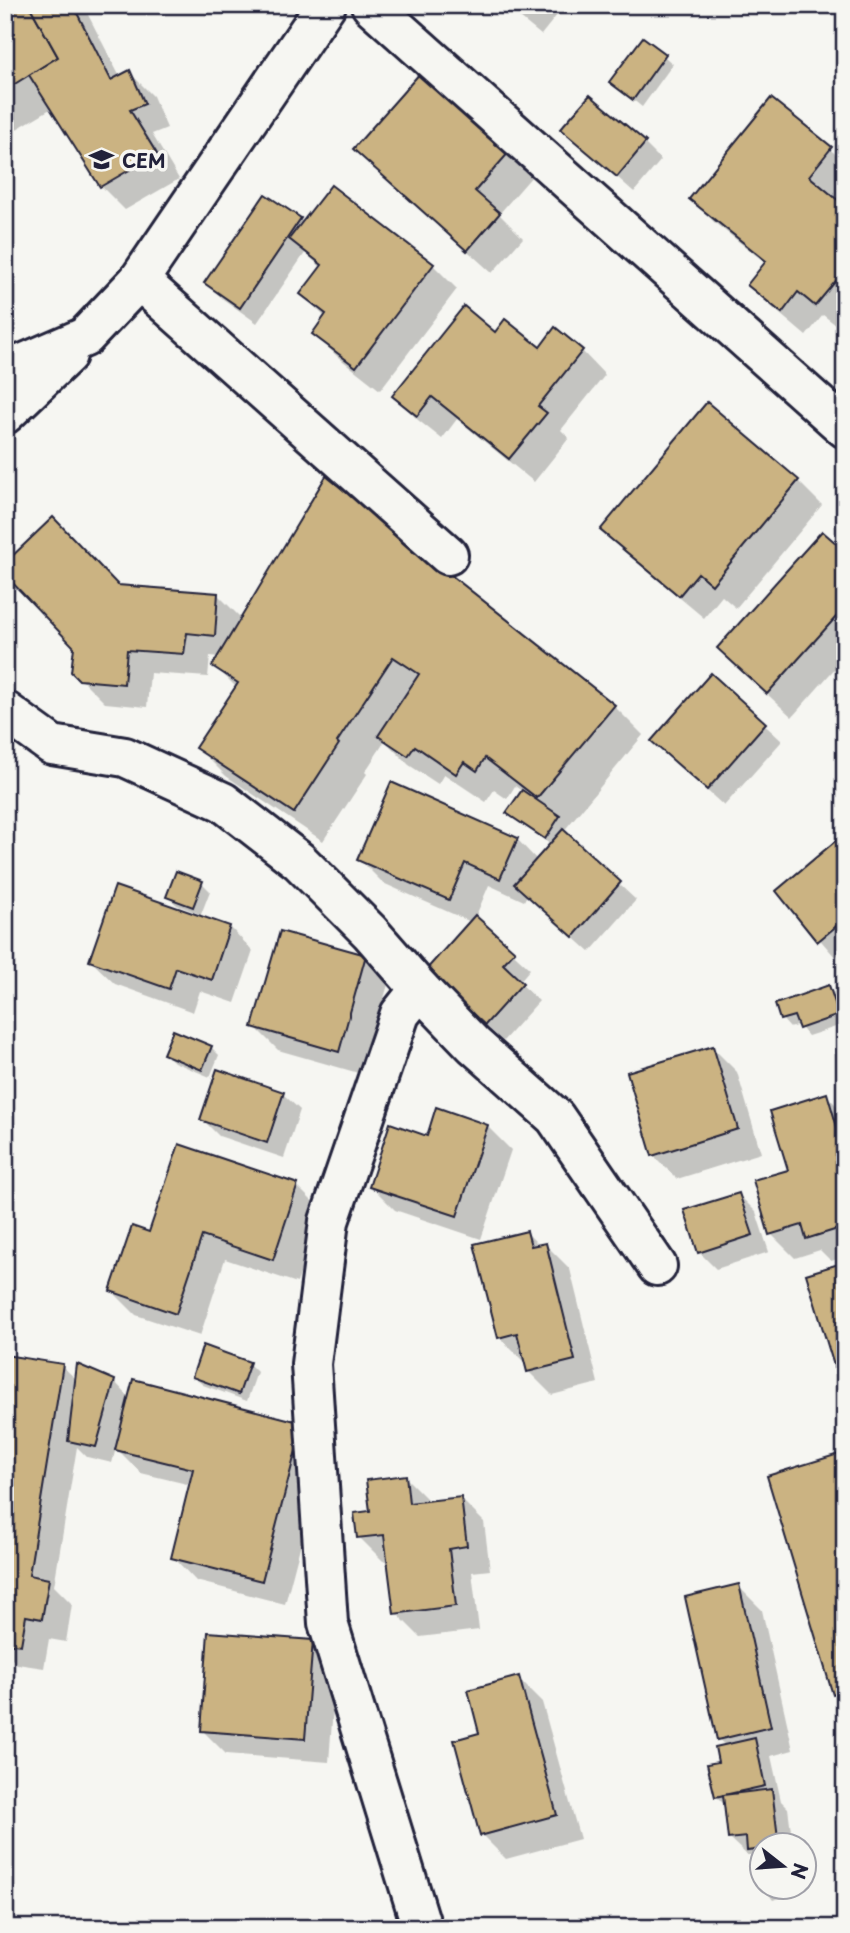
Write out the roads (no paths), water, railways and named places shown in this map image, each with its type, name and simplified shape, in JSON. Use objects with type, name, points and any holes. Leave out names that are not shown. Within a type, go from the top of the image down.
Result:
[{"type":"street","points":[[5,414],[85,337],[139,280],[326,5]]},
{"type":"street","points":[[371,5],[845,428]]},
{"type":"street","points":[[139,280],[448,555]]},
{"type":"street","points":[[5,363],[18,366],[85,337]]},
{"type":"street","points":[[5,711],[52,745],[125,757],[223,802],[299,861],[370,932],[474,1045],[555,1117],[657,1266]]},
{"type":"street","points":[[420,989],[400,1014],[329,1221],[311,1364],[328,1623],[422,1928]]},
{"type":"place","name":"CEM","points":[[102,160]]}]
